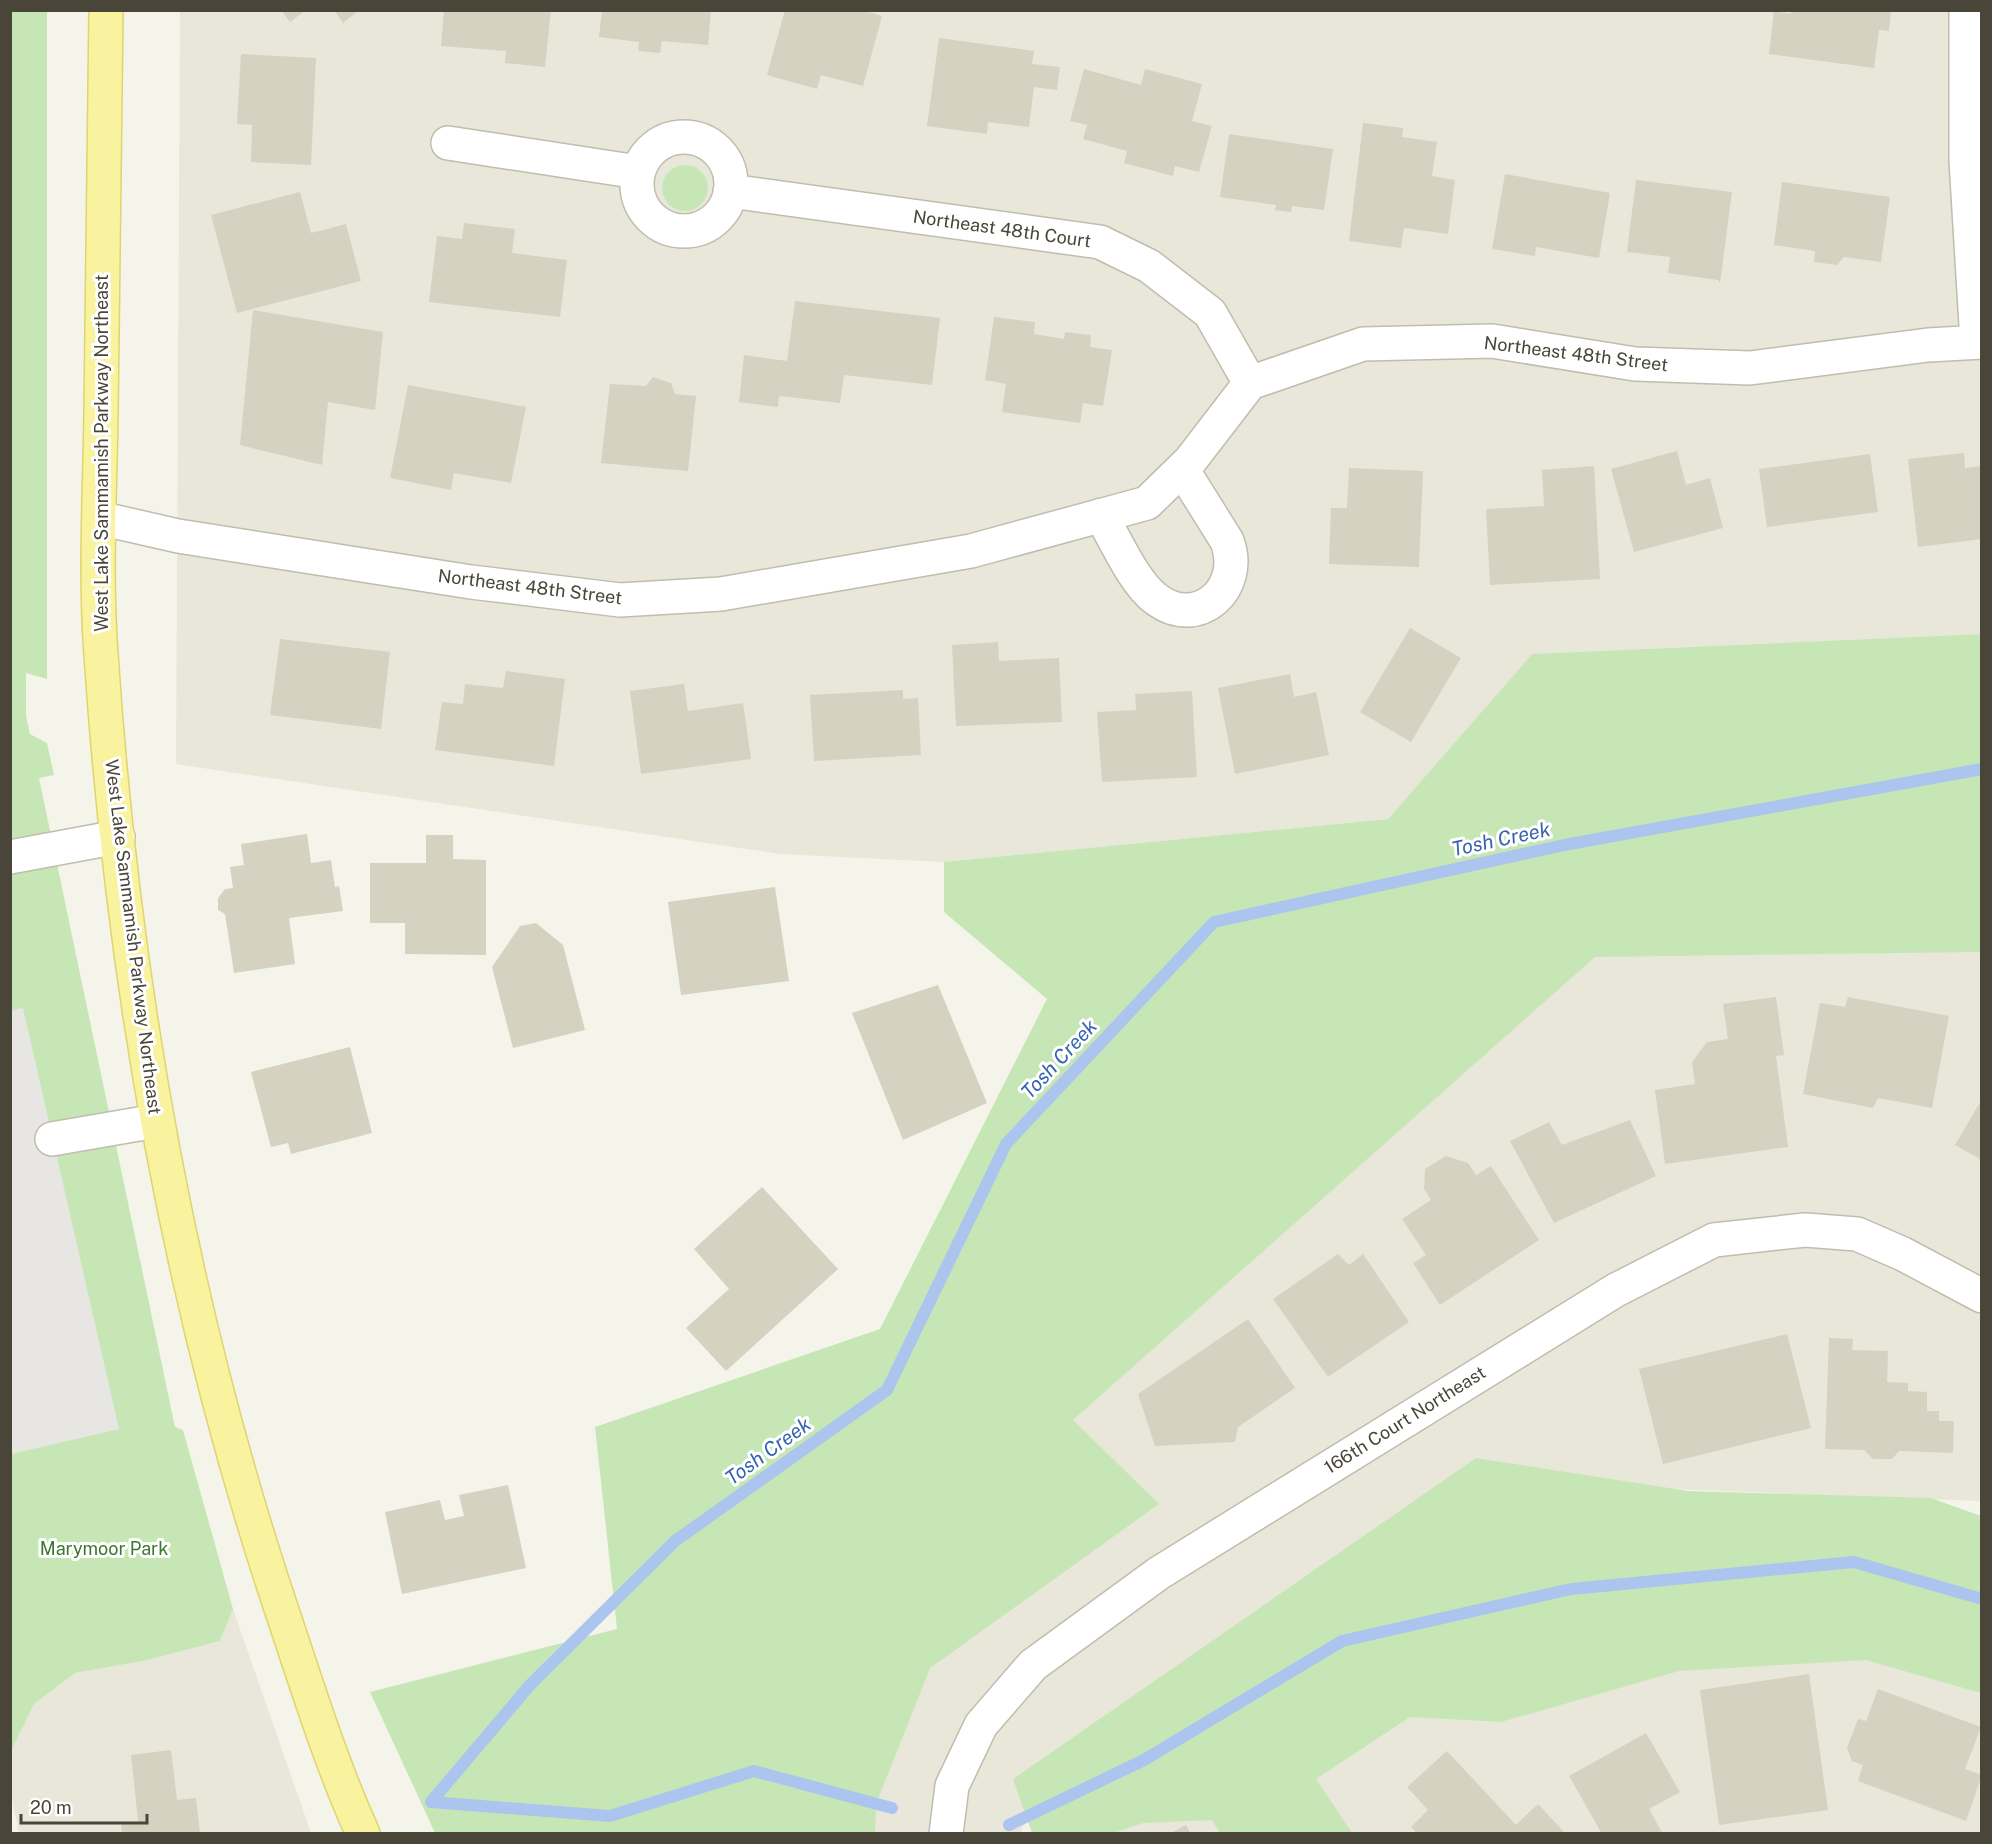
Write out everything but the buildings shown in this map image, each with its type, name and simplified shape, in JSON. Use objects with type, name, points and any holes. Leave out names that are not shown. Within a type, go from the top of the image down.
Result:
[{"type":"main road","name":"West Lake Sammamish Parkway Northeast","points":[[106,10],[99,518],[100,651],[118,837],[156,1121],[183,1255],[248,1510],[336,1773],[363,1833]]},
{"type":"street","points":[[1966,10],[1966,160],[1979,342]]},
{"type":"street","points":[[683,136],[698,138],[712,145],[722,156],[729,170],[730,191],[721,213],[709,224],[694,230],[678,231],[663,226],[650,217],[640,204],[636,188],[638,172],[644,157],[661,143],[683,136]]},
{"type":"street","points":[[448,143],[638,172]]},
{"type":"street","name":"Northeast 48th Court","points":[[730,191],[1100,242],[1149,266],[1210,313],[1250,382]]},
{"type":"street","name":"Northeast 48th Street","points":[[99,518],[178,536],[471,582],[620,600],[721,594],[971,551],[1147,502],[1182,468],[1250,382],[1363,344],[1492,341],[1635,364],[1750,368],[1928,345],[1979,342]]},
{"type":"street","points":[[1101,515],[1144,586],[1154,598],[1167,607],[1182,610],[1211,602],[1229,581],[1232,554],[1227,541],[1182,468]]},
{"type":"street","points":[[10,856],[118,837]]},
{"type":"street","points":[[52,1139],[156,1121]]},
{"type":"street","name":"166th Court Northeast","points":[[946,1833],[952,1786],[981,1725],[1033,1665],[1159,1573],[1616,1290],[1714,1240],[1805,1230],[1857,1233],[1903,1254],[1982,1296]]},
{"type":"shaded area","points":[[180,11],[1981,11],[1981,634],[1532,654],[1388,819],[944,862],[780,854],[176,764]]},
{"type":"shaded area","points":[[1556,928],[1982,944],[1981,1501],[1484,1482],[1034,1784],[1021,1833],[850,1834],[1037,1409]]},
{"type":"shaded area","points":[[23,1008],[119,1429],[11,1454],[10,1011]]},
{"type":"shaded area","points":[[233,1609],[311,1833],[19,1833],[11,1794],[10,1751],[34,1704],[75,1673],[143,1661],[220,1641]]},
{"type":"shaded area","points":[[1779,1626],[1981,1669],[1981,1833],[1079,1834],[1284,1748]]},
{"type":"green space","name":"Marymoor Park","points":[[47,10],[47,679],[26,673],[26,716],[30,734],[47,743],[54,775],[39,778],[175,1427],[183,1430],[233,1609],[220,1641],[143,1661],[75,1673],[34,1704],[11,1751],[10,11]]},
{"type":"green space","points":[[685,165],[701,172],[708,188],[701,204],[685,211],[669,204],[662,188],[669,172]]},
{"type":"green space","points":[[1981,634],[1981,956],[1979,952],[1595,957],[1073,1420],[1159,1504],[930,1668],[876,1804],[875,1833],[435,1833],[370,1692],[617,1629],[595,1427],[880,1329],[1047,999],[944,912],[944,862],[1388,819],[1532,654]]},
{"type":"green space","points":[[1476,1458],[1688,1491],[1931,1498],[1981,1516],[1981,1693],[1866,1660],[1679,1671],[1501,1722],[1410,1717],[1316,1779],[1352,1833],[1220,1833],[1212,1820],[1143,1823],[1113,1833],[1032,1833],[1013,1779]]},
{"type":"waterway","name":"Tosh Creek","points":[[431,1802],[530,1685],[675,1541],[887,1390],[1006,1144],[1214,922],[1564,845],[1982,769]]},
{"type":"waterway","points":[[1009,1825],[1144,1760],[1342,1641],[1571,1589],[1854,1562],[1982,1599]]},
{"type":"waterway","points":[[431,1802],[610,1816],[754,1771],[892,1808]]}]
